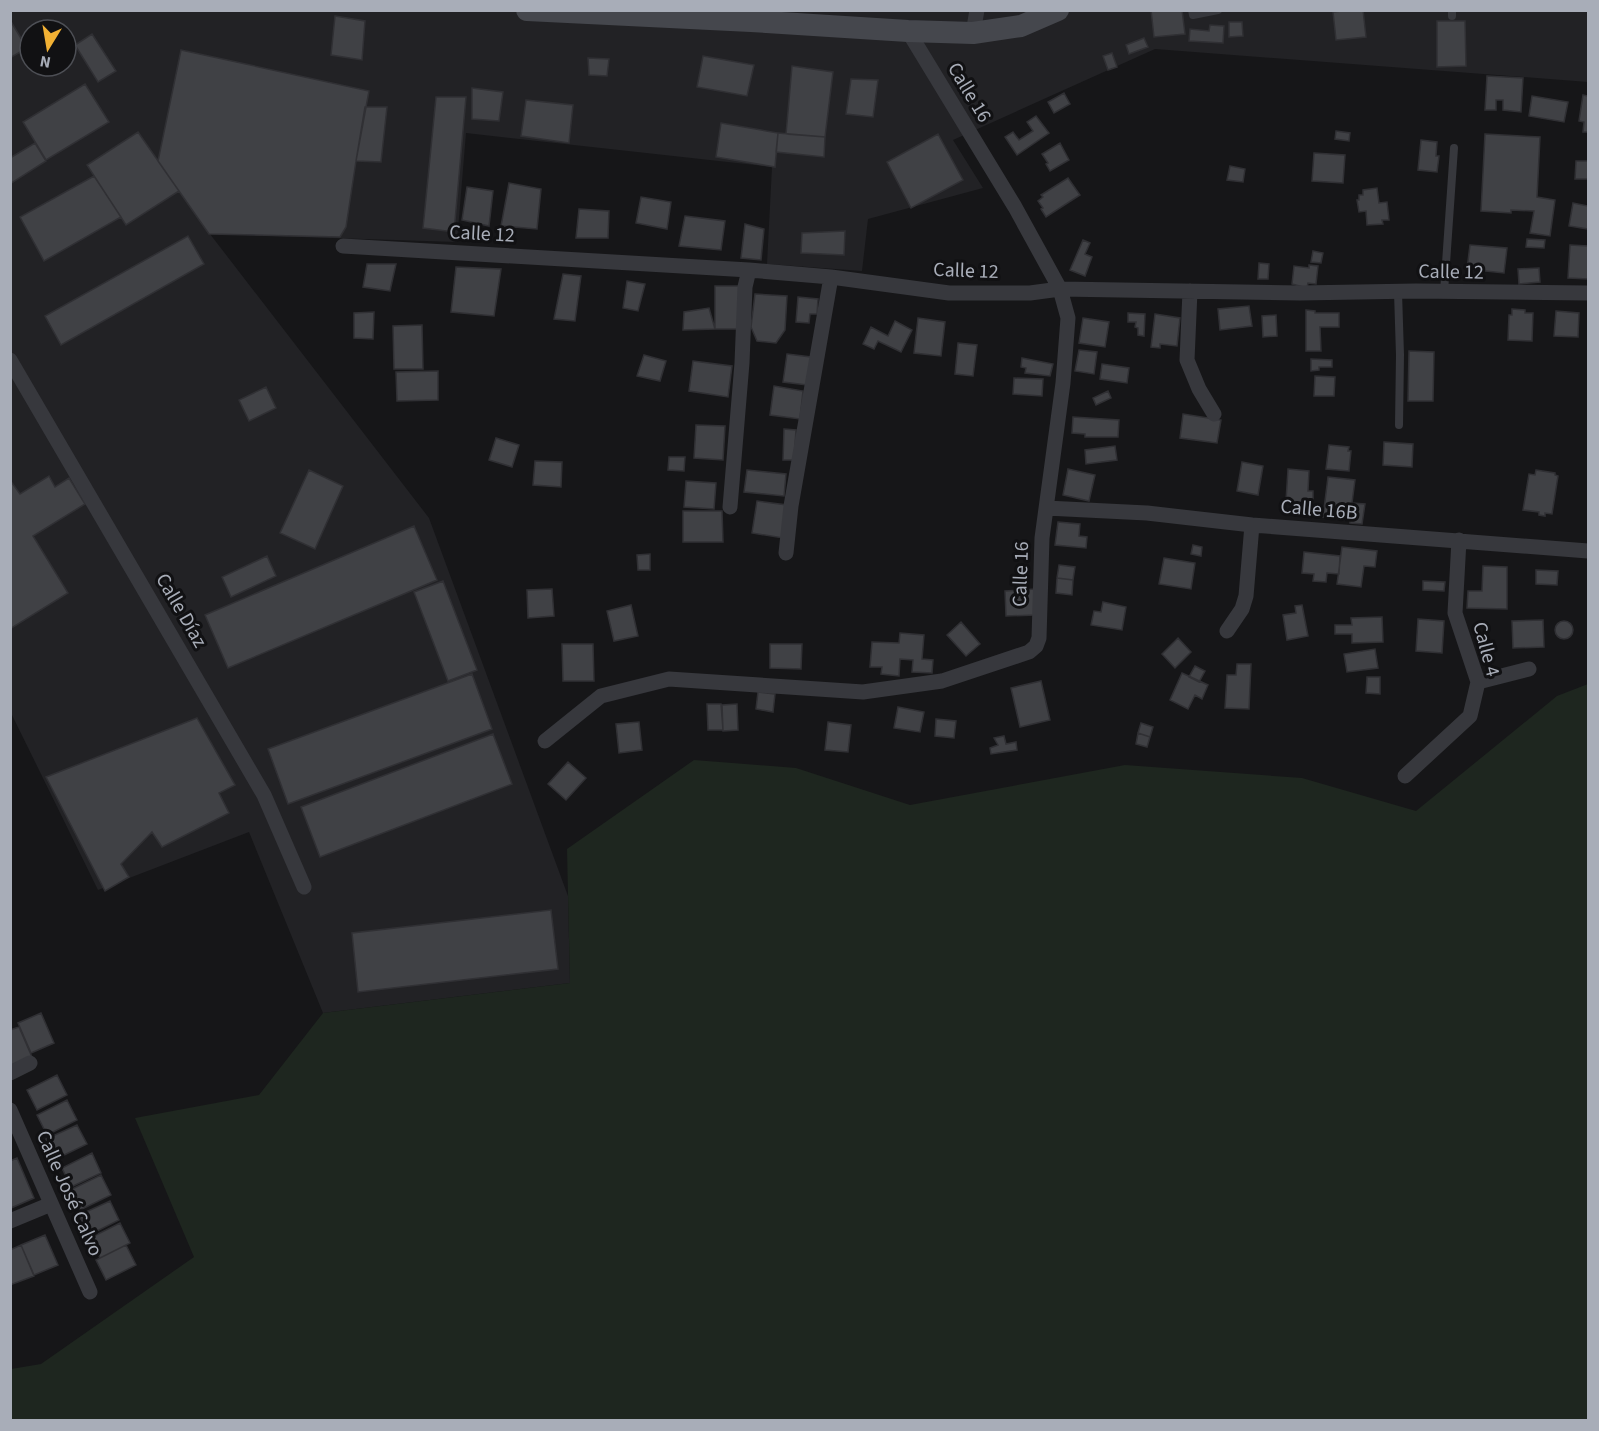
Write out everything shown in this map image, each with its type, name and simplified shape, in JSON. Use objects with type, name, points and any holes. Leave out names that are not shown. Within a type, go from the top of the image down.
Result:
[{"type":"street","points":[[527,10],[761,16],[908,31],[973,33],[1021,26],[1058,10]]},
{"type":"street","points":[[973,33],[977,10]]},
{"type":"street","name":"Calle 16","points":[[545,741],[601,696],[669,680],[863,692],[942,681],[1029,652],[1036,646],[1039,638],[1042,538],[1063,383],[1068,318],[1060,289],[1015,207],[908,31]]},
{"type":"street","name":"Calle 12","points":[[344,246],[750,270],[831,277],[949,293],[1030,293],[1060,289],[1300,294],[1588,293]]},
{"type":"street","points":[[730,507],[742,363],[745,287],[750,270]]},
{"type":"street","points":[[786,553],[791,506],[831,277]]},
{"type":"street","points":[[1190,291],[1187,360],[1199,389],[1214,414]]},
{"type":"street","name":"Calle Díaz","points":[[10,360],[264,795],[304,887]]},
{"type":"street","name":"Calle 16B","points":[[1046,508],[1147,513],[1252,525],[1588,551]]},
{"type":"street","points":[[1227,631],[1242,609],[1246,596],[1252,525]]},
{"type":"street","name":"Calle 4","points":[[1406,776],[1470,716],[1478,682],[1455,613],[1459,540]]},
{"type":"street","points":[[1478,682],[1529,669]]},
{"type":"street","points":[[10,1073],[30,1063]]},
{"type":"street","name":"Calle José Calvo","points":[[10,1110],[90,1292]]},
{"type":"street","points":[[10,1221],[51,1204]]},
{"type":"lane","points":[[1192,10],[1193,15],[1218,10]]},
{"type":"lane","points":[[1444,292],[1454,148]]},
{"type":"lane","points":[[1398,292],[1399,425]]},
{"type":"shaded area","points":[[11,11],[1588,11],[1588,82],[1155,49],[953,140],[983,188],[868,219],[862,271],[767,264],[772,167],[466,133],[457,242],[210,234],[429,518],[568,896],[570,983],[323,1013],[249,832],[98,890],[11,713]]},
{"type":"shaded area","points":[[1588,684],[1588,1420],[11,1420],[11,1369],[41,1364],[194,1257],[135,1118],[259,1095],[323,1013],[570,983],[567,849],[694,760],[796,768],[910,805],[1125,765],[1302,778],[1416,811],[1557,696]]},
{"type":"building","points":[[1151,10],[1182,10],[1185,34],[1154,37]]},
{"type":"building","points":[[1363,10],[1366,37],[1336,40],[1333,12]]},
{"type":"building","points":[[335,16],[365,21],[362,60],[331,55]]},
{"type":"building","points":[[10,20],[18,33],[18,53],[10,58]]},
{"type":"building","points":[[1437,21],[1465,21],[1466,66],[1437,67]]},
{"type":"building","points":[[1229,22],[1242,22],[1243,36],[1229,37]]},
{"type":"building","points":[[1210,25],[1224,26],[1223,43],[1189,41],[1190,29],[1209,31]]},
{"type":"building","points":[[92,34],[116,71],[98,82],[78,50],[78,43]]},
{"type":"building","points":[[1144,38],[1148,47],[1129,54],[1126,45]]},
{"type":"building","points":[[181,50],[369,91],[346,227],[340,237],[209,234],[158,161]]},
{"type":"building","points":[[1112,53],[1117,67],[1108,70],[1103,56]]},
{"type":"building","points":[[703,56],[754,65],[747,96],[697,87]]},
{"type":"building","points":[[588,58],[609,59],[607,76],[589,75]]},
{"type":"building","points":[[792,66],[833,72],[825,137],[786,134]]},
{"type":"building","points":[[1487,76],[1523,78],[1521,112],[1503,110],[1503,100],[1496,100],[1496,110],[1485,110]]},
{"type":"building","points":[[851,79],[878,80],[873,117],[846,114]]},
{"type":"building","points":[[85,84],[109,122],[46,160],[23,122]]},
{"type":"building","points":[[472,88],[503,92],[499,121],[472,119]]},
{"type":"building","points":[[1064,93],[1070,104],[1054,113],[1048,102]]},
{"type":"building","points":[[1583,95],[1588,96],[1588,132],[1583,132],[1584,122],[1579,121]]},
{"type":"building","points":[[1532,96],[1568,102],[1564,122],[1529,116]]},
{"type":"building","points":[[436,97],[466,97],[454,232],[423,228]]},
{"type":"building","points":[[526,100],[573,105],[569,143],[521,136]]},
{"type":"building","points":[[365,107],[387,107],[381,162],[356,161]]},
{"type":"building","points":[[1036,116],[1049,133],[1017,155],[1005,137],[1013,132],[1019,140],[1033,131],[1027,122]]},
{"type":"building","points":[[721,123],[778,133],[775,167],[716,157]]},
{"type":"building","points":[[1336,131],[1350,133],[1349,141],[1335,139]]},
{"type":"building","points":[[138,132],[179,191],[126,225],[87,165]]},
{"type":"building","points":[[778,133],[825,137],[824,157],[776,152]]},
{"type":"building","points":[[938,134],[963,180],[911,208],[887,162]]},
{"type":"building","points":[[1485,134],[1540,137],[1537,197],[1555,200],[1550,236],[1530,233],[1534,211],[1511,210],[1511,213],[1481,211]]},
{"type":"building","points":[[1421,140],[1437,142],[1436,156],[1439,156],[1437,172],[1418,170]]},
{"type":"building","points":[[35,143],[46,161],[10,184],[10,158]]},
{"type":"building","points":[[1060,143],[1069,160],[1050,171],[1042,154]]},
{"type":"building","points":[[1314,153],[1345,155],[1343,183],[1312,181]]},
{"type":"building","points":[[1576,161],[1588,161],[1588,179],[1575,179]]},
{"type":"building","points":[[1230,166],[1245,169],[1243,182],[1227,180]]},
{"type":"building","points":[[94,176],[121,217],[44,261],[20,217]]},
{"type":"building","points":[[1068,178],[1080,195],[1046,217],[1038,201],[1043,197],[1041,195]]},
{"type":"building","points":[[509,183],[541,189],[537,229],[501,226]]},
{"type":"building","points":[[467,187],[493,191],[489,226],[462,220]]},
{"type":"building","points":[[1377,188],[1379,203],[1387,202],[1389,220],[1382,220],[1383,224],[1367,225],[1366,211],[1359,212],[1357,200],[1359,200],[1359,195],[1363,195],[1363,190]]},
{"type":"building","points":[[641,197],[671,202],[667,229],[636,223]]},
{"type":"building","points":[[1573,203],[1588,206],[1588,229],[1569,226]]},
{"type":"building","points":[[579,209],[609,211],[608,238],[576,238]]},
{"type":"building","points":[[685,216],[725,221],[721,250],[679,246]]},
{"type":"building","points":[[745,224],[764,229],[761,260],[741,258]]},
{"type":"building","points":[[845,231],[844,255],[801,253],[802,233]]},
{"type":"building","points":[[188,236],[204,264],[61,345],[45,316]]},
{"type":"building","points":[[1527,239],[1545,240],[1544,248],[1526,247]]},
{"type":"building","points":[[1083,240],[1090,243],[1085,254],[1092,257],[1085,276],[1070,270]]},
{"type":"building","points":[[1470,245],[1507,248],[1504,273],[1467,269]]},
{"type":"building","points":[[1570,245],[1588,246],[1588,279],[1568,278]]},
{"type":"building","points":[[1313,251],[1323,253],[1321,263],[1311,262]]},
{"type":"building","points":[[1259,263],[1269,264],[1268,279],[1258,279]]},
{"type":"building","points":[[367,264],[396,264],[390,291],[363,287]]},
{"type":"building","points":[[1309,265],[1318,266],[1316,284],[1308,283],[1307,288],[1292,284],[1294,266],[1309,268]]},
{"type":"building","points":[[456,267],[501,269],[494,316],[451,312]]},
{"type":"building","points":[[1539,268],[1540,282],[1519,284],[1518,269]]},
{"type":"building","points":[[563,274],[581,276],[575,321],[554,319]]},
{"type":"building","points":[[627,281],[645,284],[638,311],[623,308]]},
{"type":"building","points":[[715,286],[740,286],[738,329],[715,329]]},
{"type":"building","points":[[755,294],[787,296],[785,330],[776,343],[757,341],[751,327]]},
{"type":"building","points":[[798,297],[818,299],[817,314],[810,314],[809,323],[796,322]]},
{"type":"building","points":[[1249,306],[1252,326],[1220,330],[1218,309]]},
{"type":"building","points":[[709,308],[715,329],[683,330],[684,312]]},
{"type":"building","points":[[1512,309],[1533,313],[1532,341],[1508,340],[1509,315],[1512,315]]},
{"type":"building","points":[[1306,310],[1315,311],[1315,313],[1339,313],[1339,327],[1320,327],[1321,351],[1306,351]]},
{"type":"building","points":[[1556,311],[1579,313],[1578,337],[1554,336]]},
{"type":"building","points":[[374,312],[373,339],[354,338],[354,313]]},
{"type":"building","points":[[1128,313],[1145,314],[1144,336],[1138,335],[1136,322],[1128,322]]},
{"type":"building","points":[[1155,314],[1180,318],[1177,346],[1160,344],[1160,348],[1151,347]]},
{"type":"building","points":[[1276,315],[1277,336],[1263,337],[1262,316]]},
{"type":"building","points":[[918,318],[945,322],[941,356],[914,353]]},
{"type":"building","points":[[1083,318],[1109,322],[1105,347],[1079,343]]},
{"type":"building","points":[[895,321],[912,330],[901,352],[878,341],[874,349],[863,344],[871,327],[888,336]]},
{"type":"building","points":[[422,325],[423,369],[394,369],[393,326]]},
{"type":"building","points":[[958,343],[977,345],[973,376],[955,374]]},
{"type":"building","points":[[1079,350],[1097,352],[1094,374],[1075,371]]},
{"type":"building","points":[[1409,351],[1434,352],[1433,401],[1408,401]]},
{"type":"building","points":[[787,354],[811,357],[807,385],[783,382]]},
{"type":"building","points":[[644,355],[666,361],[660,381],[637,376]]},
{"type":"building","points":[[1022,358],[1053,364],[1050,376],[1025,373],[1026,368],[1021,367]]},
{"type":"building","points":[[1311,359],[1332,360],[1332,367],[1319,367],[1319,370],[1311,371]]},
{"type":"building","points":[[693,361],[732,366],[728,397],[689,391]]},
{"type":"building","points":[[1102,364],[1129,368],[1127,383],[1100,379]]},
{"type":"building","points":[[438,371],[438,400],[397,401],[396,372]]},
{"type":"building","points":[[1315,376],[1335,377],[1334,396],[1314,396]]},
{"type":"building","points":[[1014,378],[1043,379],[1042,396],[1013,394]]},
{"type":"building","points":[[774,386],[803,391],[800,419],[770,415]]},
{"type":"building","points":[[266,387],[276,408],[249,421],[239,400]]},
{"type":"building","points":[[1108,391],[1111,398],[1096,405],[1093,398]]},
{"type":"building","points":[[1183,414],[1221,420],[1217,443],[1180,438]]},
{"type":"building","points":[[1073,417],[1119,420],[1118,437],[1085,437],[1085,434],[1072,433]]},
{"type":"building","points":[[696,425],[725,426],[723,460],[694,458]]},
{"type":"building","points":[[784,429],[796,430],[794,460],[783,460]]},
{"type":"building","points":[[496,438],[519,445],[512,467],[489,460]]},
{"type":"building","points":[[1384,442],[1413,444],[1412,467],[1383,465]]},
{"type":"building","points":[[1329,445],[1349,447],[1348,451],[1351,451],[1349,471],[1326,469]]},
{"type":"building","points":[[1115,446],[1117,460],[1086,464],[1085,450]]},
{"type":"building","points":[[669,457],[685,457],[684,471],[668,470]]},
{"type":"building","points":[[535,461],[562,462],[561,487],[533,485]]},
{"type":"building","points":[[1242,462],[1263,466],[1258,495],[1237,491]]},
{"type":"building","points":[[1068,469],[1095,475],[1089,501],[1063,495]]},
{"type":"building","points":[[1288,469],[1309,471],[1308,491],[1313,491],[1313,503],[1286,501]]},
{"type":"building","points":[[309,470],[343,486],[315,549],[280,533]]},
{"type":"building","points":[[747,470],[786,474],[784,496],[744,492]]},
{"type":"building","points":[[1536,470],[1555,473],[1558,476],[1552,514],[1545,513],[1545,516],[1539,515],[1539,512],[1523,510],[1529,474],[1535,475]]},
{"type":"building","points":[[49,476],[55,487],[69,478],[85,504],[33,536],[68,593],[10,629],[10,480],[20,494]]},
{"type":"building","points":[[1328,477],[1355,480],[1352,503],[1365,504],[1362,524],[1350,523],[1350,520],[1323,517]]},
{"type":"building","points":[[686,481],[716,483],[714,509],[684,507]]},
{"type":"building","points":[[757,501],[787,505],[783,538],[752,533]]},
{"type":"building","points":[[683,511],[722,511],[723,542],[683,542]]},
{"type":"building","points":[[1058,522],[1080,524],[1079,536],[1087,537],[1086,548],[1055,545]]},
{"type":"building","points":[[414,526],[437,580],[228,668],[205,615]]},
{"type":"building","points":[[1193,545],[1202,547],[1201,556],[1191,554]]},
{"type":"building","points":[[1342,547],[1377,551],[1375,567],[1364,566],[1361,587],[1337,584]]},
{"type":"building","points":[[1304,552],[1340,556],[1339,574],[1327,573],[1326,582],[1313,581],[1314,574],[1302,573]]},
{"type":"building","points":[[650,554],[650,570],[638,570],[637,555]]},
{"type":"building","points":[[267,556],[276,576],[231,597],[222,577]]},
{"type":"building","points":[[1164,558],[1195,563],[1191,589],[1159,584]]},
{"type":"building","points":[[1059,565],[1075,567],[1073,580],[1057,578]]},
{"type":"building","points":[[1483,566],[1507,567],[1507,609],[1467,608],[1468,591],[1482,591]]},
{"type":"building","points":[[1536,570],[1558,571],[1557,585],[1536,584]]},
{"type":"building","points":[[1057,578],[1073,580],[1072,595],[1056,593]]},
{"type":"building","points":[[443,581],[477,670],[448,681],[414,592]]},
{"type":"building","points":[[1423,581],[1445,582],[1444,591],[1423,590]]},
{"type":"building","points":[[552,589],[554,616],[528,618],[527,590]]},
{"type":"building","points":[[1035,589],[1036,615],[1006,616],[1005,591]]},
{"type":"building","points":[[1103,602],[1126,607],[1122,630],[1091,625],[1094,611],[1101,612]]},
{"type":"building","points":[[631,605],[638,636],[614,641],[607,611]]},
{"type":"building","points":[[1302,605],[1308,636],[1287,640],[1283,615],[1296,613],[1295,606]]},
{"type":"building","points":[[1382,617],[1383,642],[1352,643],[1352,634],[1335,634],[1335,625],[1352,625],[1351,618]]},
{"type":"building","points":[[1418,619],[1444,621],[1442,653],[1416,651]]},
{"type":"building","points":[[1543,620],[1544,647],[1513,648],[1512,621]]},
{"type":"building","points":[[1564,621],[1570,624],[1573,630],[1570,636],[1564,639],[1558,636],[1555,630],[1558,624]]},
{"type":"building","points":[[961,622],[980,644],[966,656],[947,635]]},
{"type":"building","points":[[900,633],[924,635],[922,659],[933,660],[932,673],[912,672],[913,660],[900,659],[899,676],[881,674],[882,667],[870,667],[872,642],[899,643]]},
{"type":"building","points":[[1178,638],[1191,652],[1175,668],[1162,654]]},
{"type":"building","points":[[562,644],[593,644],[594,681],[563,681]]},
{"type":"building","points":[[770,644],[802,644],[801,669],[770,668]]},
{"type":"building","points":[[1375,649],[1378,668],[1347,672],[1344,654]]},
{"type":"building","points":[[1237,664],[1251,664],[1249,709],[1225,708],[1227,675],[1236,675]]},
{"type":"building","points":[[1195,666],[1205,671],[1199,682],[1189,677]]},
{"type":"building","points":[[1182,673],[1208,685],[1202,699],[1195,695],[1188,709],[1170,700]]},
{"type":"building","points":[[472,674],[492,729],[288,804],[268,749]]},
{"type":"building","points":[[1367,677],[1380,677],[1380,694],[1366,693]]},
{"type":"building","points":[[1041,681],[1050,720],[1020,727],[1011,688]]},
{"type":"building","points":[[758,692],[775,694],[773,712],[756,709]]},
{"type":"building","points":[[707,704],[721,704],[723,730],[708,730]]},
{"type":"building","points":[[737,704],[738,730],[723,731],[722,705]]},
{"type":"building","points":[[898,707],[924,712],[920,732],[894,728]]},
{"type":"building","points":[[197,718],[235,785],[219,793],[229,813],[162,847],[152,832],[121,864],[129,877],[105,891],[46,777]]},
{"type":"building","points":[[936,719],[956,721],[954,738],[935,736]]},
{"type":"building","points":[[639,722],[642,750],[619,753],[616,724]]},
{"type":"building","points":[[828,722],[851,725],[848,752],[825,750]]},
{"type":"building","points":[[1141,723],[1153,727],[1150,737],[1138,733]]},
{"type":"building","points":[[1138,733],[1150,737],[1147,747],[1136,744]]},
{"type":"building","points":[[493,734],[512,784],[320,857],[301,807]]},
{"type":"building","points":[[1004,736],[1006,744],[1016,742],[1017,750],[991,754],[990,748],[998,745],[994,738]]},
{"type":"building","points":[[568,762],[586,778],[566,800],[548,784]]},
{"type":"building","points":[[551,910],[558,969],[358,992],[352,933]]},
{"type":"building","points":[[41,1013],[54,1043],[31,1053],[18,1023]]},
{"type":"building","points":[[19,1027],[32,1057],[10,1066],[10,1030]]},
{"type":"building","points":[[57,1075],[67,1095],[37,1110],[27,1090]]},
{"type":"building","points":[[67,1100],[77,1120],[47,1135],[37,1115]]},
{"type":"building","points":[[77,1125],[87,1144],[56,1159],[46,1139]]},
{"type":"building","points":[[92,1153],[101,1173],[71,1187],[62,1168]]},
{"type":"building","points":[[17,1158],[34,1198],[11,1208],[10,1161]]},
{"type":"building","points":[[101,1175],[111,1195],[80,1210],[70,1190]]},
{"type":"building","points":[[110,1201],[119,1220],[89,1235],[79,1215]]},
{"type":"building","points":[[120,1223],[130,1243],[100,1258],[90,1238]]},
{"type":"building","points":[[45,1235],[58,1265],[34,1275],[21,1245]]},
{"type":"building","points":[[21,1245],[34,1276],[10,1285],[10,1250]]},
{"type":"building","points":[[126,1245],[136,1265],[106,1280],[96,1260]]}]
